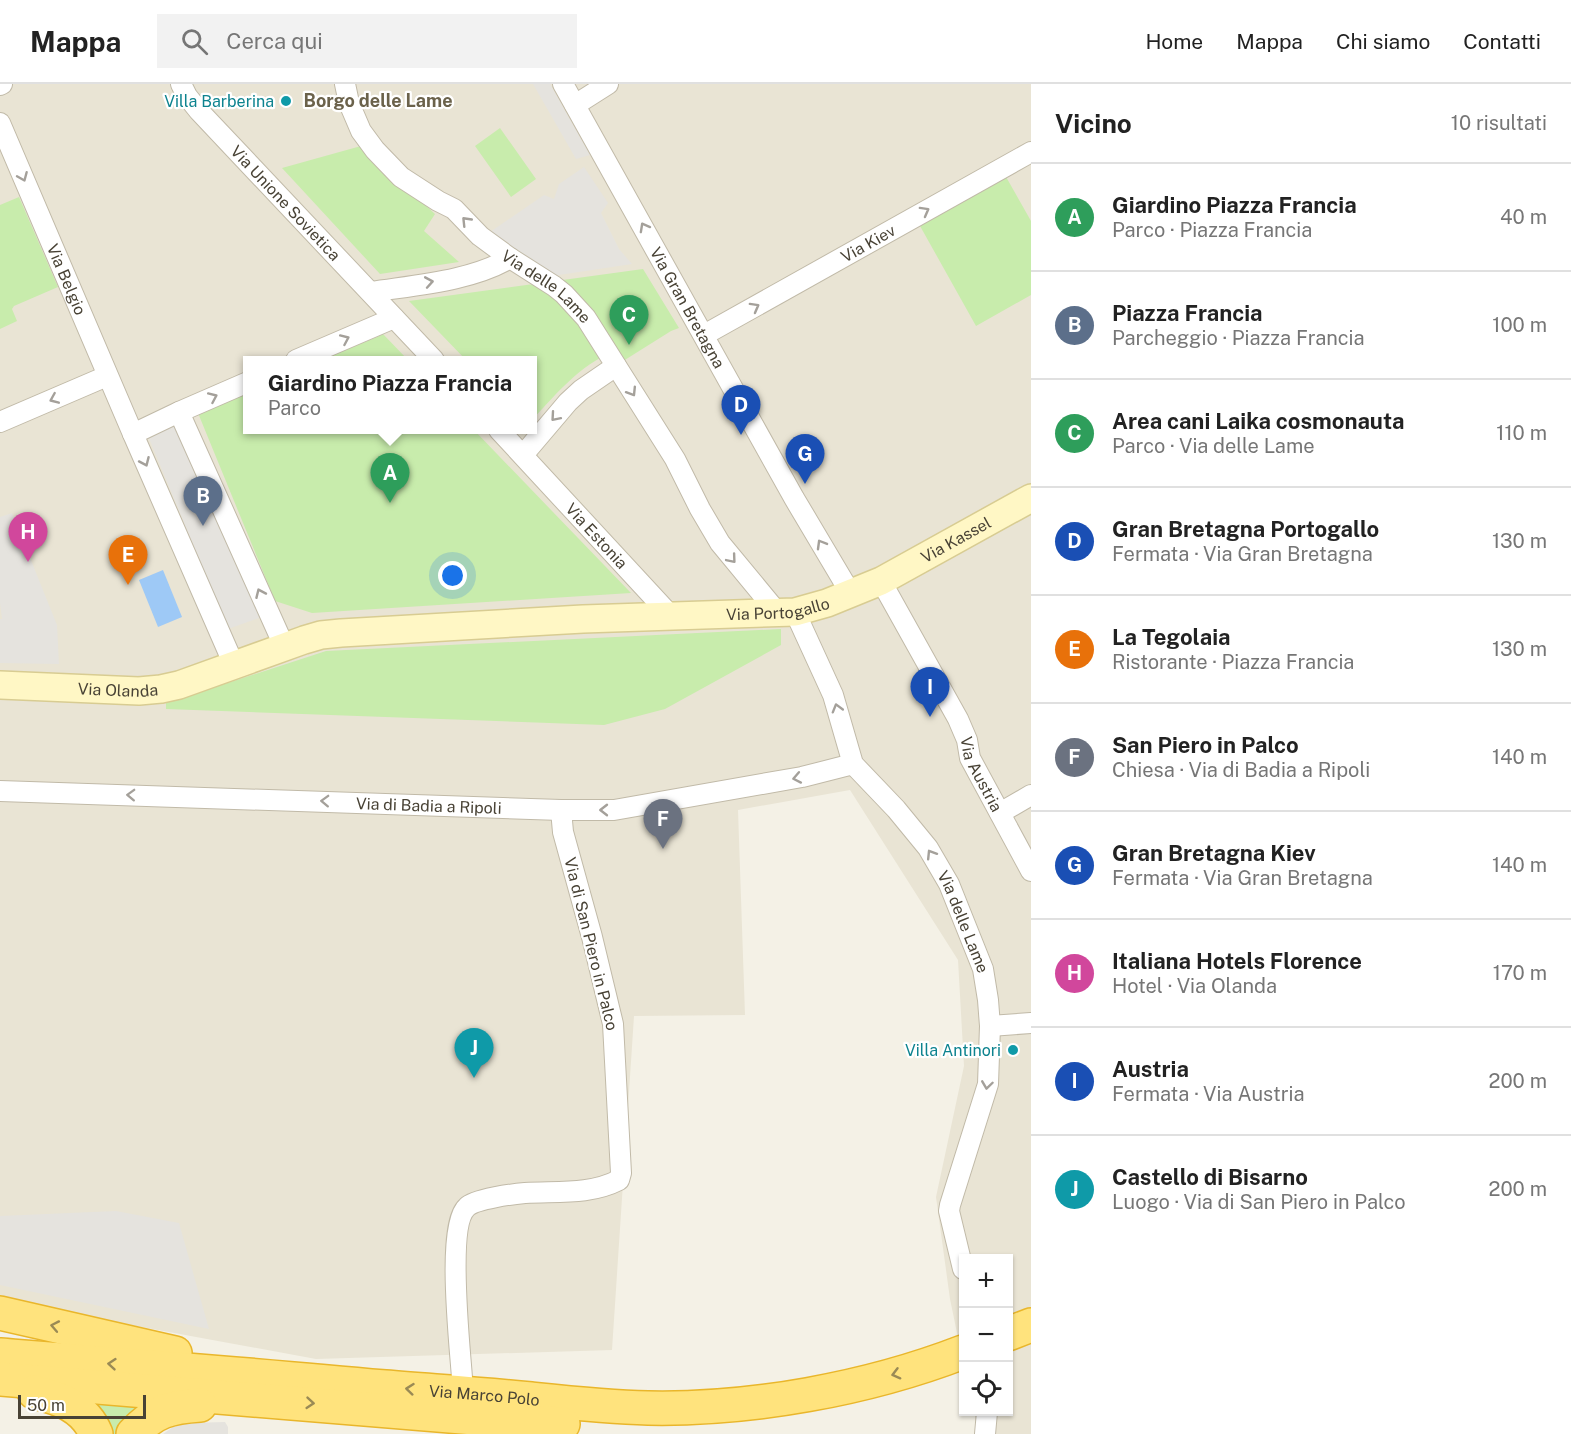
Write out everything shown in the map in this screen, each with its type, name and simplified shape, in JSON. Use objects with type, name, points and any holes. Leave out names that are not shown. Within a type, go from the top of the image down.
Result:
[{"type":"highway","points":[[0,1313],[95,1334],[277,1389]]},
{"type":"highway","points":[[1013,1332],[1031,1325]]},
{"type":"highway","points":[[1013,1355],[1031,1349]]},
{"type":"highway","name":"Via Marco Polo","points":[[0,1355],[277,1389],[510,1421],[659,1428],[782,1421],[827,1413],[898,1396],[959,1365]]},
{"type":"highway","name":"Via Marco Polo","points":[[0,1379],[277,1389]]},
{"type":"highway","points":[[0,1383],[67,1402],[82,1413],[96,1434]]},
{"type":"highway","points":[[133,1434],[147,1420],[168,1409],[277,1389]]},
{"type":"main road","name":"Via Kassel","points":[[881,581],[1031,498]]},
{"type":"main road","name":"Via Portogallo","points":[[284,646],[321,635],[341,633],[583,619],[786,612],[807,609],[881,581]]},
{"type":"main road","name":"Via Olanda","points":[[0,686],[151,690],[179,685],[284,646]]},
{"type":"street","name":"Via Unione Sovietica","points":[[181,84],[199,111],[430,356]]},
{"type":"street","name":"Via delle Lame","points":[[345,84],[349,103],[360,131],[401,177],[454,209],[480,236],[564,294],[586,318],[675,459],[720,543],[786,612],[833,695],[853,764],[896,809],[928,848],[949,884],[983,969],[991,1042],[986,1093],[950,1204],[960,1254]]},
{"type":"street","points":[[574,105],[608,84]]},
{"type":"street","name":"Via Gran Bretagna","points":[[564,85],[794,498],[851,594]]},
{"type":"street","name":"Via Belgio","points":[[0,123],[107,376],[234,665]]},
{"type":"street","name":"Via Kiev","points":[[704,335],[1031,152]]},
{"type":"street","points":[[371,292],[476,273],[510,258]]},
{"type":"street","points":[[305,356],[394,318]]},
{"type":"street","points":[[523,455],[574,396],[616,366]]},
{"type":"street","points":[[0,422],[107,376]]},
{"type":"street","points":[[133,434],[243,384]]},
{"type":"street","points":[[179,412],[284,646]]},
{"type":"street","name":"Via Estonia","points":[[504,434],[670,616]]},
{"type":"street","name":"Via Austria","points":[[881,581],[958,719],[967,740],[970,758],[1031,871]]},
{"type":"street","name":"Via di Badia a Ripoli","points":[[0,791],[614,810],[802,777],[853,764]]},
{"type":"street","points":[[1000,813],[1031,795]]},
{"type":"street","name":"Via di San Piero in Palco","points":[[462,1378],[455,1258],[459,1226],[466,1208],[476,1202],[523,1193],[580,1191],[607,1186],[619,1180],[621,1173],[613,1024],[563,832],[561,810]]},
{"type":"street","points":[[990,1026],[1031,1023]]},
{"type":"street","points":[[985,1434],[987,1416]]},
{"type":"shaded area","points":[[0,84],[1031,84],[1031,1434],[975,1434],[975,1416],[1013,1416],[1013,1254],[959,1254],[959,1343],[950,1299],[936,1197],[964,1066],[958,960],[850,790],[738,810],[745,1015],[634,1016],[612,1350],[316,1359],[0,1301]]},
{"type":"shaded area","points":[[533,84],[550,84],[590,155],[576,159]]},
{"type":"shaded area","points":[[584,167],[608,203],[601,213],[619,249],[632,264],[552,276],[490,232],[544,195],[554,199],[559,184]]},
{"type":"shaded area","points":[[176,424],[262,617],[228,629],[148,436]]},
{"type":"shaded area","points":[[12,513],[57,625],[59,664],[0,663],[0,619],[2,619],[0,517]]},
{"type":"shaded area","points":[[116,1211],[179,1223],[209,1329],[0,1285],[0,1216]]},
{"type":"shaded area","points":[[225,1422],[228,1434],[163,1434],[173,1427],[189,1423]]},
{"type":"green space","points":[[500,128],[536,179],[511,197],[475,146]]},
{"type":"green space","points":[[361,146],[435,214],[424,231],[459,262],[380,274],[282,168]]},
{"type":"green space","points":[[1001,168],[1031,221],[1031,295],[976,326],[915,217]]},
{"type":"green space","points":[[19,197],[58,287],[14,306],[12,309],[17,321],[0,329],[0,205]]},
{"type":"green space","points":[[643,269],[679,328],[620,363],[613,352],[590,364],[537,415],[537,356],[462,356],[409,301]]},
{"type":"green space","points":[[383,334],[404,356],[331,356]]},
{"type":"green space","points":[[243,394],[243,434],[478,434],[631,593],[312,613],[275,601],[198,413]]},
{"type":"green space","points":[[781,629],[781,645],[665,709],[604,725],[166,709],[166,703],[326,651]]},
{"type":"green space","points":[[82,1398],[157,1403],[122,1434],[105,1434]]},
{"type":"water","points":[[163,570],[182,617],[158,627],[139,580]]},
{"type":"place","name":"Villa Barberina","points":[[286,101]]},
{"type":"place","name":"Area cani Laika cosmonauta","points":[[629,345]]},
{"type":"place","name":"Gran Bretagna Portogallo","points":[[741,435]]},
{"type":"place","name":"Gran Bretagna Kiev","points":[[805,484]]},
{"type":"place","name":"Giardino Piazza Francia","points":[[390,503]]},
{"type":"place","name":"Piazza Francia","points":[[203,526]]},
{"type":"place","name":"Italiana Hotels Florence","points":[[28,562]]},
{"type":"place","name":"La Tegolaia","points":[[128,585]]},
{"type":"place","name":"Austria","points":[[930,717]]},
{"type":"place","name":"San Piero in Palco","points":[[663,849]]},
{"type":"place","name":"Villa Antinori","points":[[1013,1050]]},
{"type":"place","name":"Castello di Bisarno","points":[[474,1078]]},
{"type":"district","name":"Borgo delle Lame","points":[[378,100]]}]
